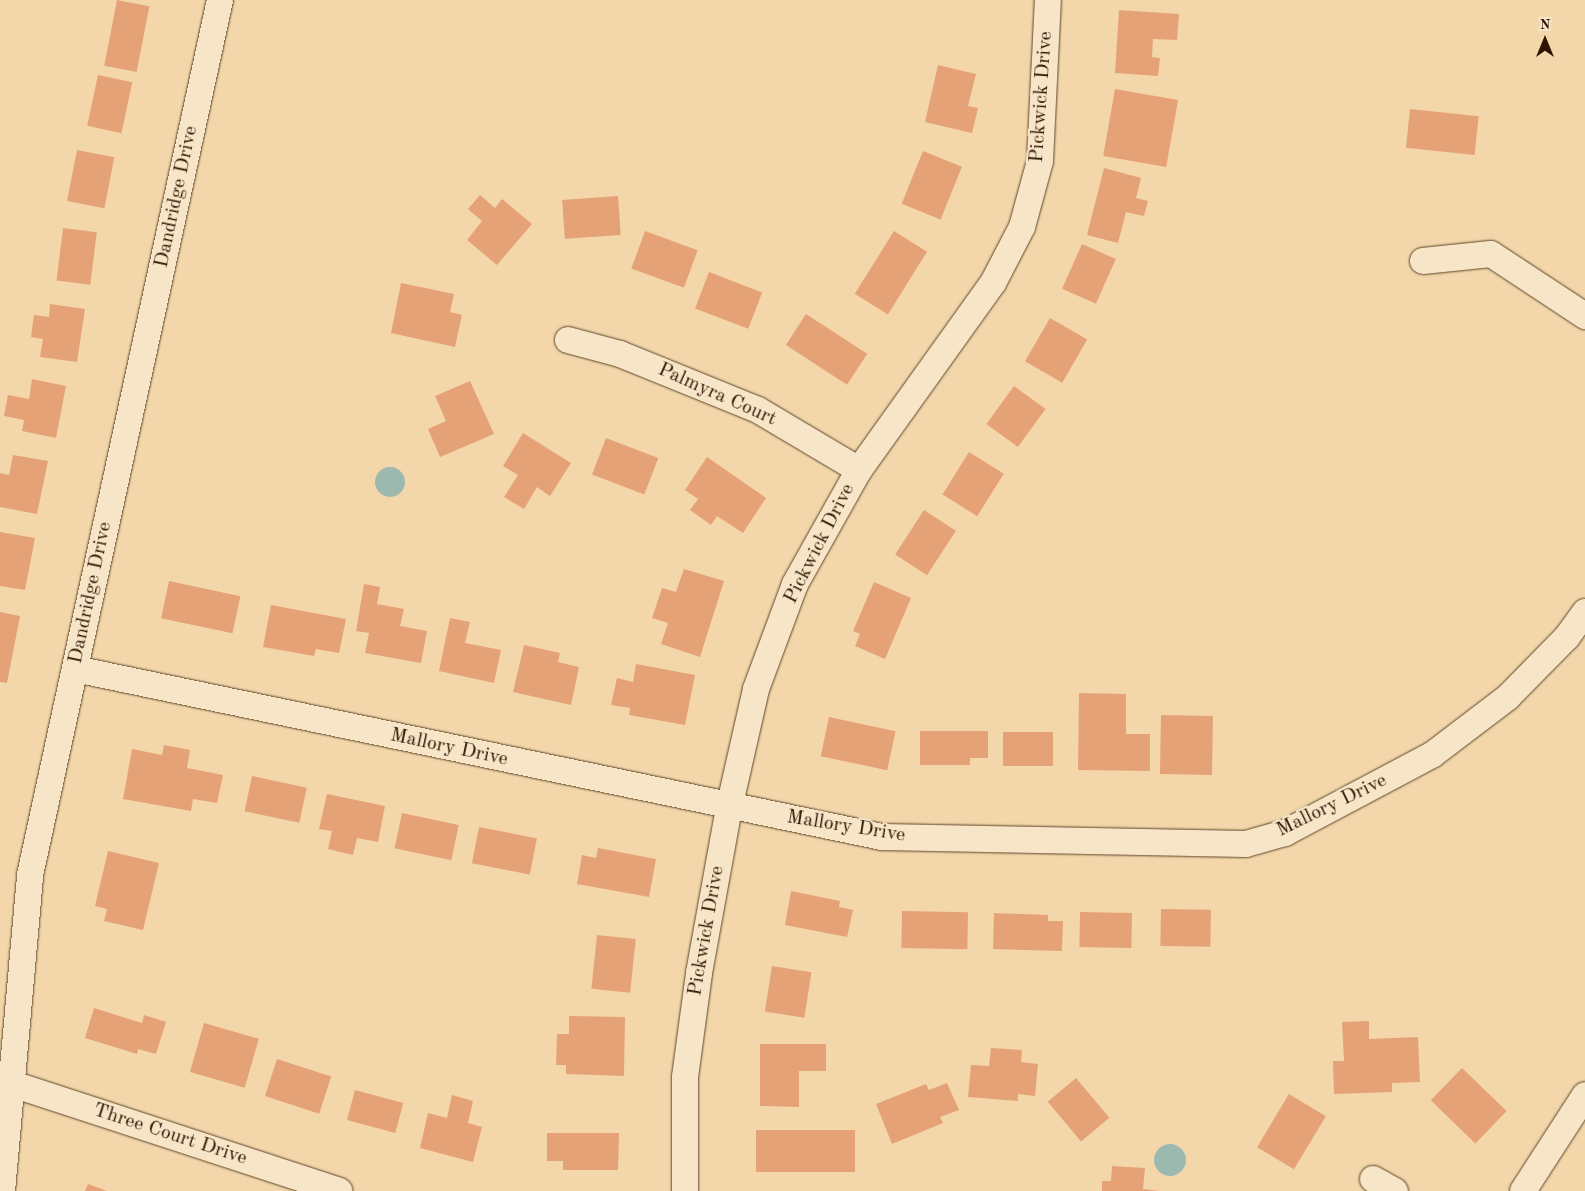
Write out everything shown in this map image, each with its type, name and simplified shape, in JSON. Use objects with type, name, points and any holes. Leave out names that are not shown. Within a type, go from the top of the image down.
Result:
[{"type":"street","name":"Dandridge Drive","points":[[2,1191],[6,1082],[30,875],[220,0]]},
{"type":"street","name":"Pickwick Drive","points":[[686,1191],[685,1077],[729,808],[756,689],[795,584],[859,470],[993,283],[1022,227],[1040,161],[1048,0]]},
{"type":"street","points":[[1423,261],[1491,254],[1585,316]]},
{"type":"street","name":"Palmyra Court","points":[[568,340],[620,354],[758,410],[859,470]]},
{"type":"street","name":"Mallory Drive","points":[[75,668],[729,808],[882,836],[1246,844],[1285,833],[1432,755],[1508,697],[1567,637],[1585,612]]},
{"type":"street","name":"Three Court Drive","points":[[6,1082],[339,1191]]},
{"type":"street","points":[[1523,1191],[1585,1095]]},
{"type":"water","points":[[390,467],[401,471],[405,482],[401,493],[390,497],[379,493],[375,482],[379,471]]},
{"type":"water","points":[[1170,1144],[1176,1145],[1181,1149],[1185,1154],[1185,1166],[1181,1171],[1176,1175],[1170,1176],[1164,1175],[1159,1171],[1155,1166],[1154,1160],[1155,1154],[1159,1149],[1164,1145]]},
{"type":"building","points":[[117,0],[149,6],[137,72],[104,66]]},
{"type":"building","points":[[1119,10],[1179,14],[1177,40],[1153,39],[1152,57],[1160,58],[1158,76],[1115,73]]},
{"type":"building","points":[[938,65],[976,74],[968,106],[978,108],[972,133],[925,122]]},
{"type":"building","points":[[98,75],[132,82],[121,133],[87,126]]},
{"type":"building","points":[[1115,89],[1178,100],[1166,167],[1103,156]]},
{"type":"building","points":[[1410,109],[1479,116],[1475,155],[1406,148]]},
{"type":"building","points":[[77,150],[114,157],[104,208],[67,201]]},
{"type":"building","points":[[923,151],[962,167],[941,220],[902,204]]},
{"type":"building","points":[[1104,168],[1141,178],[1136,198],[1148,201],[1144,216],[1126,212],[1118,243],[1087,235]]},
{"type":"building","points":[[480,195],[495,208],[502,199],[532,224],[497,265],[467,240],[482,221],[468,209]]},
{"type":"building","points":[[618,196],[621,235],[565,239],[562,200]]},
{"type":"building","points":[[63,228],[97,232],[90,285],[57,281]]},
{"type":"building","points":[[645,231],[698,250],[684,288],[631,269]]},
{"type":"building","points":[[894,231],[927,252],[888,314],[855,294]]},
{"type":"building","points":[[1082,244],[1116,259],[1096,304],[1062,289]]},
{"type":"building","points":[[709,272],[762,292],[748,329],[695,308]]},
{"type":"building","points":[[401,283],[454,294],[450,312],[462,315],[455,347],[391,333]]},
{"type":"building","points":[[50,304],[85,309],[77,362],[40,357],[43,339],[31,337],[34,315],[49,317]]},
{"type":"building","points":[[806,314],[867,354],[847,385],[786,345]]},
{"type":"building","points":[[1050,318],[1087,340],[1062,383],[1025,361]]},
{"type":"building","points":[[32,379],[66,386],[56,438],[22,431],[24,420],[4,416],[8,395],[29,399]]},
{"type":"building","points":[[470,381],[494,434],[440,457],[428,429],[446,421],[435,396]]},
{"type":"building","points":[[1014,386],[1046,409],[1018,447],[986,424]]},
{"type":"building","points":[[523,433],[571,463],[550,496],[537,487],[524,509],[504,497],[518,475],[503,466]]},
{"type":"building","points":[[606,438],[658,458],[644,494],[592,474]]},
{"type":"building","points":[[969,452],[1004,474],[977,516],[943,494]]},
{"type":"building","points":[[13,455],[48,461],[37,514],[0,507],[0,473],[9,475]]},
{"type":"building","points":[[707,457],[766,498],[743,533],[717,516],[711,525],[690,510],[698,499],[685,490]]},
{"type":"building","points":[[924,510],[956,531],[927,575],[895,554]]},
{"type":"building","points":[[0,532],[35,538],[25,590],[0,586]]},
{"type":"building","points":[[684,569],[724,581],[700,657],[661,644],[668,623],[652,618],[662,588],[676,592]]},
{"type":"building","points":[[169,581],[240,596],[233,633],[161,618]]},
{"type":"building","points":[[874,582],[911,598],[885,659],[855,646],[860,634],[853,631]]},
{"type":"building","points":[[364,584],[380,587],[377,604],[404,609],[400,626],[427,631],[421,663],[365,653],[369,633],[356,631]]},
{"type":"building","points":[[271,605],[346,619],[339,653],[316,649],[314,656],[263,647]]},
{"type":"building","points":[[0,612],[20,616],[7,683],[0,682]]},
{"type":"building","points":[[450,618],[470,622],[465,643],[501,650],[494,683],[439,671]]},
{"type":"building","points":[[524,645],[560,653],[558,662],[579,667],[571,705],[513,692]]},
{"type":"building","points":[[636,664],[695,675],[685,725],[629,715],[630,708],[611,705],[617,678],[633,682]]},
{"type":"building","points":[[1079,693],[1126,694],[1126,734],[1150,734],[1150,771],[1078,770]]},
{"type":"building","points":[[1161,715],[1213,716],[1212,775],[1160,774]]},
{"type":"building","points":[[829,717],[896,731],[887,770],[821,756]]},
{"type":"building","points":[[920,731],[988,731],[988,758],[970,758],[970,765],[920,765]]},
{"type":"building","points":[[1003,732],[1053,732],[1053,766],[1003,766]]},
{"type":"building","points":[[164,745],[190,750],[187,768],[223,775],[217,803],[193,799],[191,811],[123,799],[132,749],[162,755]]},
{"type":"building","points":[[252,776],[307,788],[299,823],[245,811]]},
{"type":"building","points":[[327,794],[385,806],[378,842],[357,838],[353,855],[328,849],[332,831],[319,829]]},
{"type":"building","points":[[402,813],[459,825],[451,860],[395,848]]},
{"type":"building","points":[[479,827],[537,838],[530,875],[472,863]]},
{"type":"building","points":[[598,848],[656,859],[649,897],[577,884],[582,855],[596,858]]},
{"type":"building","points":[[108,851],[159,863],[143,930],[104,921],[107,909],[95,906]]},
{"type":"building","points":[[791,891],[840,901],[839,907],[853,910],[847,937],[785,925]]},
{"type":"building","points":[[1161,909],[1211,910],[1210,947],[1160,946]]},
{"type":"building","points":[[902,911],[968,912],[967,949],[901,948]]},
{"type":"building","points":[[1080,912],[1132,913],[1131,948],[1079,947]]},
{"type":"building","points":[[994,913],[1048,915],[1048,921],[1063,921],[1062,951],[993,949]]},
{"type":"building","points":[[597,935],[636,939],[630,993],[591,989]]},
{"type":"building","points":[[772,966],[812,972],[804,1018],[765,1011]]},
{"type":"building","points":[[94,1008],[142,1023],[144,1015],[166,1022],[156,1054],[138,1049],[137,1054],[85,1038]]},
{"type":"building","points":[[569,1016],[625,1017],[624,1076],[566,1074],[566,1065],[556,1065],[557,1034],[569,1034]]},
{"type":"building","points":[[1369,1021],[1369,1039],[1418,1037],[1420,1082],[1392,1083],[1392,1092],[1334,1094],[1333,1061],[1344,1061],[1342,1022]]},
{"type":"building","points":[[204,1023],[259,1039],[245,1088],[190,1072]]},
{"type":"building","points":[[760,1044],[826,1044],[826,1071],[799,1071],[799,1107],[760,1106]]},
{"type":"building","points":[[991,1048],[1022,1050],[1021,1062],[1038,1064],[1035,1096],[1018,1094],[1018,1101],[968,1097],[971,1065],[989,1066]]},
{"type":"building","points":[[277,1059],[331,1077],[319,1114],[265,1096]]},
{"type":"building","points":[[1462,1068],[1507,1111],[1475,1143],[1431,1100]]},
{"type":"building","points":[[1076,1078],[1109,1118],[1081,1142],[1048,1102]]},
{"type":"building","points":[[947,1083],[959,1110],[940,1117],[943,1123],[892,1144],[876,1104],[926,1084],[929,1090]]},
{"type":"building","points":[[355,1090],[403,1103],[395,1133],[347,1120]]},
{"type":"building","points":[[1289,1094],[1326,1116],[1294,1169],[1257,1147]]},
{"type":"building","points":[[452,1095],[473,1101],[468,1123],[482,1127],[473,1162],[420,1148],[428,1113],[447,1118]]},
{"type":"building","points":[[756,1130],[855,1130],[855,1172],[756,1172]]},
{"type":"building","points":[[547,1133],[619,1133],[618,1170],[563,1170],[563,1161],[547,1161]]},
{"type":"building","points":[[1112,1166],[1145,1168],[1143,1189],[1160,1191],[1102,1191],[1102,1181],[1111,1181]]},
{"type":"building","points":[[88,1184],[107,1191],[85,1191]]}]
